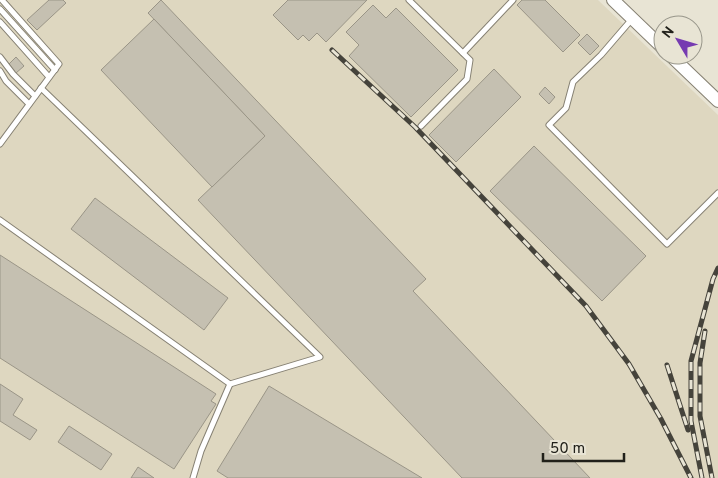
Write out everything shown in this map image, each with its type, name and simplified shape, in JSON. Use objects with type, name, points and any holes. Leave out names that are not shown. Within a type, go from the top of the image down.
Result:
[{"type":"street","points":[[613,0],[653,38]]},
{"type":"street","points":[[680,65],[718,101]]},
{"type":"lane","points":[[0,144],[59,64],[19,16],[2,0]]},
{"type":"lane","points":[[410,0],[470,60],[467,79],[421,126]]},
{"type":"lane","points":[[504,0],[506,7]]},
{"type":"lane","points":[[463,53],[513,0]]},
{"type":"lane","points":[[0,9],[55,70]]},
{"type":"lane","points":[[633,19],[601,55],[573,82],[566,108],[549,125],[667,244],[718,193]]},
{"type":"lane","points":[[0,22],[49,77]]},
{"type":"lane","points":[[0,57],[13,74],[35,96]]},
{"type":"lane","points":[[0,72],[30,104]]},
{"type":"lane","points":[[41,88],[320,357],[230,384],[201,451],[193,478]]},
{"type":"lane","points":[[0,220],[230,384]]},
{"type":"shaded area","points":[[0,0],[598,0],[653,53],[653,65],[666,65],[718,115],[718,478],[0,478]]},
{"type":"building","points":[[49,0],[63,0],[66,3],[37,30],[27,20]]},
{"type":"building","points":[[161,0],[426,279],[413,291],[590,478],[462,478],[198,200],[265,136],[148,13]]},
{"type":"building","points":[[288,0],[367,0],[326,42],[317,33],[309,41],[303,35],[298,40],[273,15]]},
{"type":"building","points":[[522,0],[545,0],[580,35],[563,52],[517,5]]},
{"type":"building","points":[[373,5],[386,18],[396,8],[458,70],[411,117],[349,56],[359,45],[346,32]]},
{"type":"building","points":[[154,19],[265,136],[212,187],[101,70]]},
{"type":"building","points":[[587,34],[599,46],[590,55],[578,43]]},
{"type":"building","points":[[16,57],[24,66],[16,73],[8,65]]},
{"type":"building","points":[[494,69],[521,97],[456,162],[429,135]]},
{"type":"building","points":[[545,87],[555,97],[549,104],[539,94]]},
{"type":"building","points":[[534,146],[646,256],[602,301],[490,191]]},
{"type":"building","points":[[95,198],[228,298],[204,330],[71,229]]},
{"type":"building","points":[[0,255],[216,394],[211,401],[216,404],[174,469],[0,358]]},
{"type":"building","points":[[0,384],[23,399],[13,415],[37,430],[30,440],[0,421]]},
{"type":"building","points":[[269,386],[422,478],[228,478],[217,471]]},
{"type":"building","points":[[69,426],[112,454],[101,470],[58,442]]},
{"type":"building","points":[[138,467],[154,478],[131,478]]},
{"type":"railway","points":[[332,50],[415,127],[586,306],[629,364],[661,419],[691,478]]},
{"type":"railway","points":[[702,478],[691,421],[691,361],[713,279],[718,268]]},
{"type":"railway","points":[[705,331],[700,363],[700,416],[712,478]]},
{"type":"railway","points":[[667,365],[688,430]]}]
